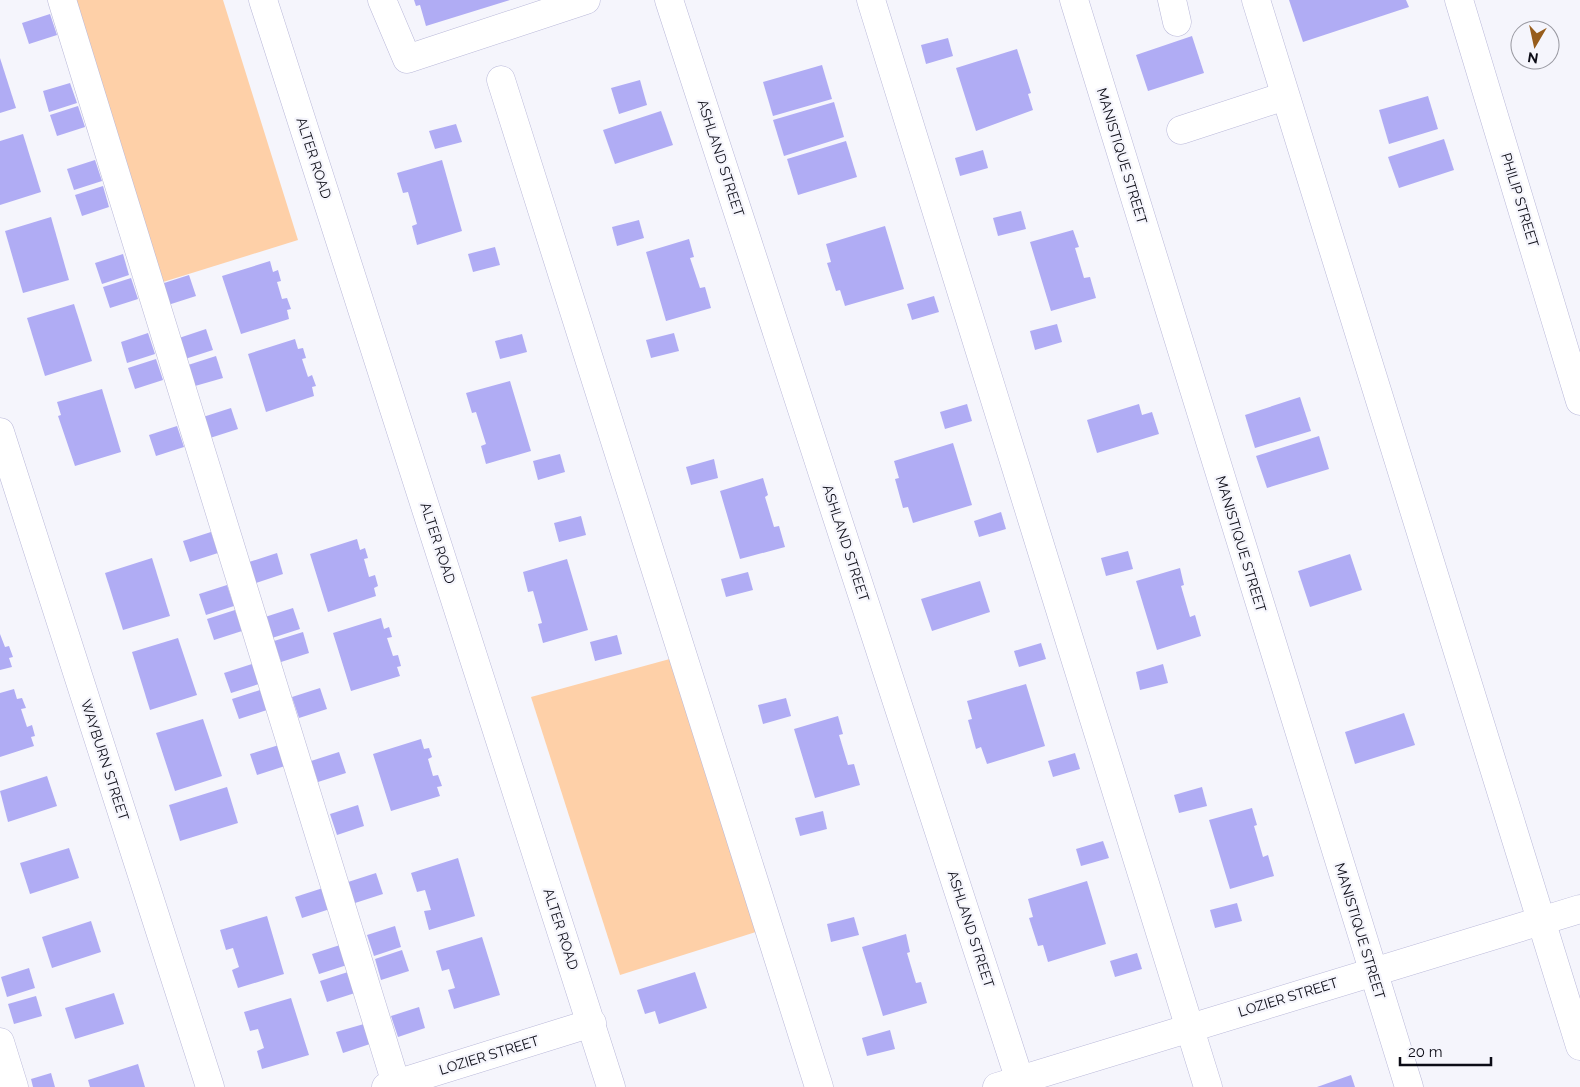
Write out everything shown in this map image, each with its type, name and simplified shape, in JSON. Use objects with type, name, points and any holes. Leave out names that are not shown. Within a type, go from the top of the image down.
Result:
[{"type":"street","points":[[62,0],[393,1086]]},
{"type":"street","name":"ALTER ROAD","points":[[263,0],[611,1087]]},
{"type":"street","points":[[382,0],[406,59],[586,0]]},
{"type":"street","name":"ASHLAND STREET","points":[[669,0],[1013,1084]]},
{"type":"street","points":[[871,0],[1208,1087]]},
{"type":"street","name":"MANISTIQUE STREET","points":[[1074,0],[1409,1087]]},
{"type":"street","points":[[1256,0],[1580,1046]]},
{"type":"street","name":"PHILIP STREET","points":[[1459,0],[1580,401]]},
{"type":"street","points":[[500,80],[819,1087]]},
{"type":"street","points":[[1181,130],[1286,96]]},
{"type":"street","name":"WAYBURN STREET","points":[[0,432],[210,1087]]},
{"type":"street","name":"LOZIER STREET","points":[[1013,1084],[1580,909]]},
{"type":"street","name":"LOZIER STREET","points":[[393,1086],[592,1023]]},
{"type":"street","points":[[0,1042],[14,1087]]},
{"type":"shaded area","points":[[74,0],[223,0],[298,240],[163,282]]},
{"type":"shaded area","points":[[677,657],[759,931],[620,975],[531,697]]},
{"type":"building","points":[[414,0],[510,0],[426,26],[420,5],[416,6]]},
{"type":"building","points":[[1289,0],[1406,0],[1409,7],[1303,42]]},
{"type":"building","points":[[50,14],[57,35],[29,44],[22,23]]},
{"type":"building","points":[[1192,36],[1204,73],[1148,91],[1136,55]]},
{"type":"building","points":[[948,38],[953,56],[926,64],[921,45]]},
{"type":"building","points":[[1017,49],[1031,93],[1028,94],[1033,110],[976,131],[956,68]]},
{"type":"building","points":[[0,58],[16,108],[0,113]]},
{"type":"building","points":[[822,65],[832,99],[773,116],[763,82]]},
{"type":"building","points":[[640,80],[647,105],[619,114],[611,88]]},
{"type":"building","points":[[70,83],[77,103],[49,112],[43,91]]},
{"type":"building","points":[[1428,96],[1438,129],[1389,144],[1379,110]]},
{"type":"building","points":[[834,102],[844,137],[784,156],[773,120]]},
{"type":"building","points":[[78,106],[85,127],[57,136],[50,115]]},
{"type":"building","points":[[661,111],[673,145],[615,164],[603,130]]},
{"type":"building","points":[[456,124],[462,142],[435,149],[429,131]]},
{"type":"building","points":[[23,134],[41,192],[0,205],[0,141]]},
{"type":"building","points":[[1444,139],[1454,170],[1399,188],[1388,157]]},
{"type":"building","points":[[846,141],[857,177],[798,195],[787,159]]},
{"type":"building","points":[[983,150],[988,168],[960,176],[955,158]]},
{"type":"building","points":[[95,160],[102,181],[74,190],[67,169]]},
{"type":"building","points":[[442,160],[462,231],[417,245],[412,226],[417,224],[408,192],[403,193],[397,173]]},
{"type":"building","points":[[103,186],[109,207],[82,216],[75,195]]},
{"type":"building","points":[[1021,211],[1026,229],[998,236],[993,218]]},
{"type":"building","points":[[51,217],[69,280],[23,293],[5,231]]},
{"type":"building","points":[[639,220],[644,238],[617,246],[612,227]]},
{"type":"building","points":[[885,226],[904,289],[845,306],[840,290],[836,291],[827,263],[831,262],[826,244]]},
{"type":"building","points":[[1073,230],[1079,247],[1075,248],[1084,278],[1090,277],[1096,298],[1051,311],[1030,242]]},
{"type":"building","points":[[689,239],[694,257],[690,258],[700,288],[705,287],[711,308],[666,321],[646,252]]},
{"type":"building","points":[[495,247],[500,265],[473,272],[468,254]]},
{"type":"building","points":[[123,254],[129,275],[102,284],[95,263]]},
{"type":"building","points":[[270,261],[273,272],[278,270],[281,281],[277,282],[282,299],[287,298],[291,309],[287,310],[289,319],[241,334],[222,276]]},
{"type":"building","points":[[189,275],[196,296],[168,305],[161,284]]},
{"type":"building","points":[[131,278],[138,299],[110,308],[103,287]]},
{"type":"building","points":[[934,296],[939,312],[912,320],[907,304]]},
{"type":"building","points":[[74,304],[92,361],[45,376],[27,318]]},
{"type":"building","points":[[1057,324],[1062,342],[1035,350],[1030,331]]},
{"type":"building","points":[[206,329],[213,350],[185,359],[179,338]]},
{"type":"building","points":[[148,333],[155,354],[127,363],[121,342]]},
{"type":"building","points":[[674,333],[679,351],[651,358],[646,340]]},
{"type":"building","points":[[522,334],[527,352],[500,359],[495,341]]},
{"type":"building","points":[[295,339],[298,349],[303,348],[306,358],[302,359],[308,377],[312,375],[316,386],[312,387],[314,396],[266,412],[248,354]]},
{"type":"building","points":[[216,356],[223,378],[195,386],[188,365]]},
{"type":"building","points":[[156,359],[163,380],[135,389],[128,368]]},
{"type":"building","points":[[510,381],[531,451],[486,464],[481,446],[486,444],[476,412],[472,413],[466,393]]},
{"type":"building","points":[[102,389],[121,452],[75,466],[58,416],[61,415],[57,402]]},
{"type":"building","points":[[1300,397],[1311,431],[1255,448],[1245,415]]},
{"type":"building","points":[[967,404],[972,421],[945,429],[940,412]]},
{"type":"building","points":[[1139,404],[1142,415],[1152,412],[1159,434],[1097,453],[1087,420]]},
{"type":"building","points":[[231,408],[238,429],[210,438],[203,417]]},
{"type":"building","points":[[177,426],[184,447],[156,456],[149,435]]},
{"type":"building","points":[[1319,436],[1329,469],[1267,488],[1256,456]]},
{"type":"building","points":[[953,443],[972,505],[913,523],[908,507],[903,508],[895,479],[899,478],[894,461]]},
{"type":"building","points":[[560,454],[565,472],[538,480],[533,461]]},
{"type":"building","points":[[714,459],[718,478],[691,485],[686,467]]},
{"type":"building","points":[[763,478],[768,495],[765,497],[774,527],[779,526],[785,547],[740,559],[720,491]]},
{"type":"building","points":[[1001,512],[1006,529],[979,537],[974,521]]},
{"type":"building","points":[[581,516],[586,535],[559,542],[554,523]]},
{"type":"building","points":[[211,532],[218,553],[190,562],[183,541]]},
{"type":"building","points":[[357,539],[360,550],[365,548],[368,558],[364,559],[369,577],[375,575],[378,586],[374,588],[376,596],[328,612],[310,554]]},
{"type":"building","points":[[1128,551],[1133,569],[1106,576],[1101,558]]},
{"type":"building","points":[[277,553],[283,574],[256,583],[249,562]]},
{"type":"building","points":[[1350,554],[1362,590],[1310,607],[1298,571]]},
{"type":"building","points":[[152,558],[170,616],[123,630],[105,573]]},
{"type":"building","points":[[567,559],[588,630],[543,643],[538,624],[542,623],[533,591],[528,592],[523,572]]},
{"type":"building","points":[[1180,568],[1184,585],[1181,586],[1190,617],[1195,615],[1201,636],[1157,650],[1136,581]]},
{"type":"building","points":[[748,572],[753,590],[726,597],[721,579]]},
{"type":"building","points":[[980,581],[990,612],[932,631],[921,599]]},
{"type":"building","points":[[227,585],[234,606],[206,615],[199,594]]},
{"type":"building","points":[[293,608],[300,629],[272,638],[265,617]]},
{"type":"building","points":[[235,610],[242,631],[214,640],[207,619]]},
{"type":"building","points":[[381,618],[384,629],[389,627],[392,637],[387,638],[393,656],[398,655],[401,666],[397,667],[400,676],[351,691],[333,633]]},
{"type":"building","points":[[303,632],[309,653],[281,662],[274,641]]},
{"type":"building","points":[[0,634],[5,647],[9,646],[13,657],[9,658],[12,667],[0,670]]},
{"type":"building","points":[[617,635],[622,654],[595,661],[590,642]]},
{"type":"building","points":[[178,638],[197,695],[150,710],[132,652]]},
{"type":"building","points":[[1041,643],[1046,659],[1019,667],[1014,651]]},
{"type":"building","points":[[252,664],[259,684],[231,693],[224,673]]},
{"type":"building","points":[[1163,664],[1168,683],[1140,690],[1136,672]]},
{"type":"building","points":[[1026,684],[1045,746],[987,764],[981,747],[976,749],[968,720],[972,719],[967,701]]},
{"type":"building","points":[[320,688],[327,709],[299,718],[292,697]]},
{"type":"building","points":[[14,689],[17,699],[22,698],[26,708],[21,709],[27,727],[32,725],[35,736],[31,737],[34,746],[0,757],[0,693]]},
{"type":"building","points":[[260,690],[267,710],[239,719],[232,699]]},
{"type":"building","points":[[786,698],[791,716],[763,724],[758,705]]},
{"type":"building","points":[[1404,713],[1415,745],[1355,764],[1345,732]]},
{"type":"building","points":[[838,716],[843,734],[839,735],[848,765],[854,764],[860,785],[815,798],[794,729]]},
{"type":"building","points":[[203,719],[222,776],[175,791],[156,733]]},
{"type":"building","points":[[421,739],[424,749],[429,748],[432,757],[428,759],[433,776],[438,775],[442,786],[437,787],[440,796],[391,811],[373,754]]},
{"type":"building","points":[[279,745],[285,766],[257,775],[250,754]]},
{"type":"building","points":[[339,752],[346,773],[318,782],[311,761]]},
{"type":"building","points":[[1075,753],[1080,769],[1053,777],[1048,761]]},
{"type":"building","points":[[47,776],[57,806],[8,822],[0,791]]},
{"type":"building","points":[[227,787],[238,823],[180,841],[169,805]]},
{"type":"building","points":[[1202,787],[1207,806],[1179,813],[1174,795]]},
{"type":"building","points":[[358,805],[364,826],[337,835],[330,814]]},
{"type":"building","points":[[1252,808],[1257,825],[1254,826],[1263,857],[1268,855],[1274,876],[1230,889],[1209,820]]},
{"type":"building","points":[[823,811],[827,829],[800,836],[795,818]]},
{"type":"building","points":[[1103,841],[1109,858],[1081,866],[1076,849]]},
{"type":"building","points":[[69,848],[79,878],[30,894],[20,863]]},
{"type":"building","points":[[458,858],[475,916],[429,930],[424,911],[431,910],[425,890],[417,892],[411,873]]},
{"type":"building","points":[[376,873],[383,894],[355,903],[348,882]]},
{"type":"building","points":[[1087,881],[1106,944],[1048,962],[1043,945],[1038,946],[1029,918],[1033,917],[1028,899]]},
{"type":"building","points":[[323,888],[330,909],[302,918],[295,897]]},
{"type":"building","points":[[1237,903],[1242,921],[1215,928],[1210,910]]},
{"type":"building","points":[[267,916],[284,974],[238,988],[232,970],[239,967],[233,948],[226,950],[220,930]]},
{"type":"building","points":[[854,917],[859,935],[831,942],[827,924]]},
{"type":"building","points":[[91,921],[101,952],[52,968],[42,937]]},
{"type":"building","points":[[395,926],[401,947],[374,956],[367,935]]},
{"type":"building","points":[[906,934],[910,952],[907,953],[916,983],[921,982],[927,1003],[883,1016],[862,947]]},
{"type":"building","points":[[482,937],[500,995],[454,1009],[448,990],[455,988],[449,969],[442,971],[436,951]]},
{"type":"building","points":[[340,945],[347,965],[319,974],[312,954]]},
{"type":"building","points":[[402,950],[409,971],[381,980],[375,959]]},
{"type":"building","points":[[1137,953],[1142,969],[1115,977],[1110,961]]},
{"type":"building","points":[[29,968],[35,988],[7,997],[1,977]]},
{"type":"building","points":[[348,972],[355,993],[327,1002],[320,981]]},
{"type":"building","points":[[695,972],[707,1008],[659,1024],[655,1011],[645,1014],[637,990]]},
{"type":"building","points":[[114,993],[124,1024],[75,1039],[65,1008]]},
{"type":"building","points":[[36,996],[42,1016],[14,1024],[8,1004]]},
{"type":"building","points":[[291,998],[309,1055],[262,1069],[257,1051],[264,1048],[258,1029],[250,1031],[244,1012]]},
{"type":"building","points":[[419,1007],[425,1028],[398,1037],[391,1016]]},
{"type":"building","points":[[364,1024],[370,1044],[343,1053],[336,1032]]},
{"type":"building","points":[[890,1030],[895,1049],[867,1056],[862,1038]]},
{"type":"building","points":[[138,1064],[145,1087],[90,1087],[88,1080]]},
{"type":"building","points":[[51,1073],[55,1087],[33,1087],[31,1079]]},
{"type":"building","points":[[1351,1075],[1355,1087],[1317,1087]]}]
